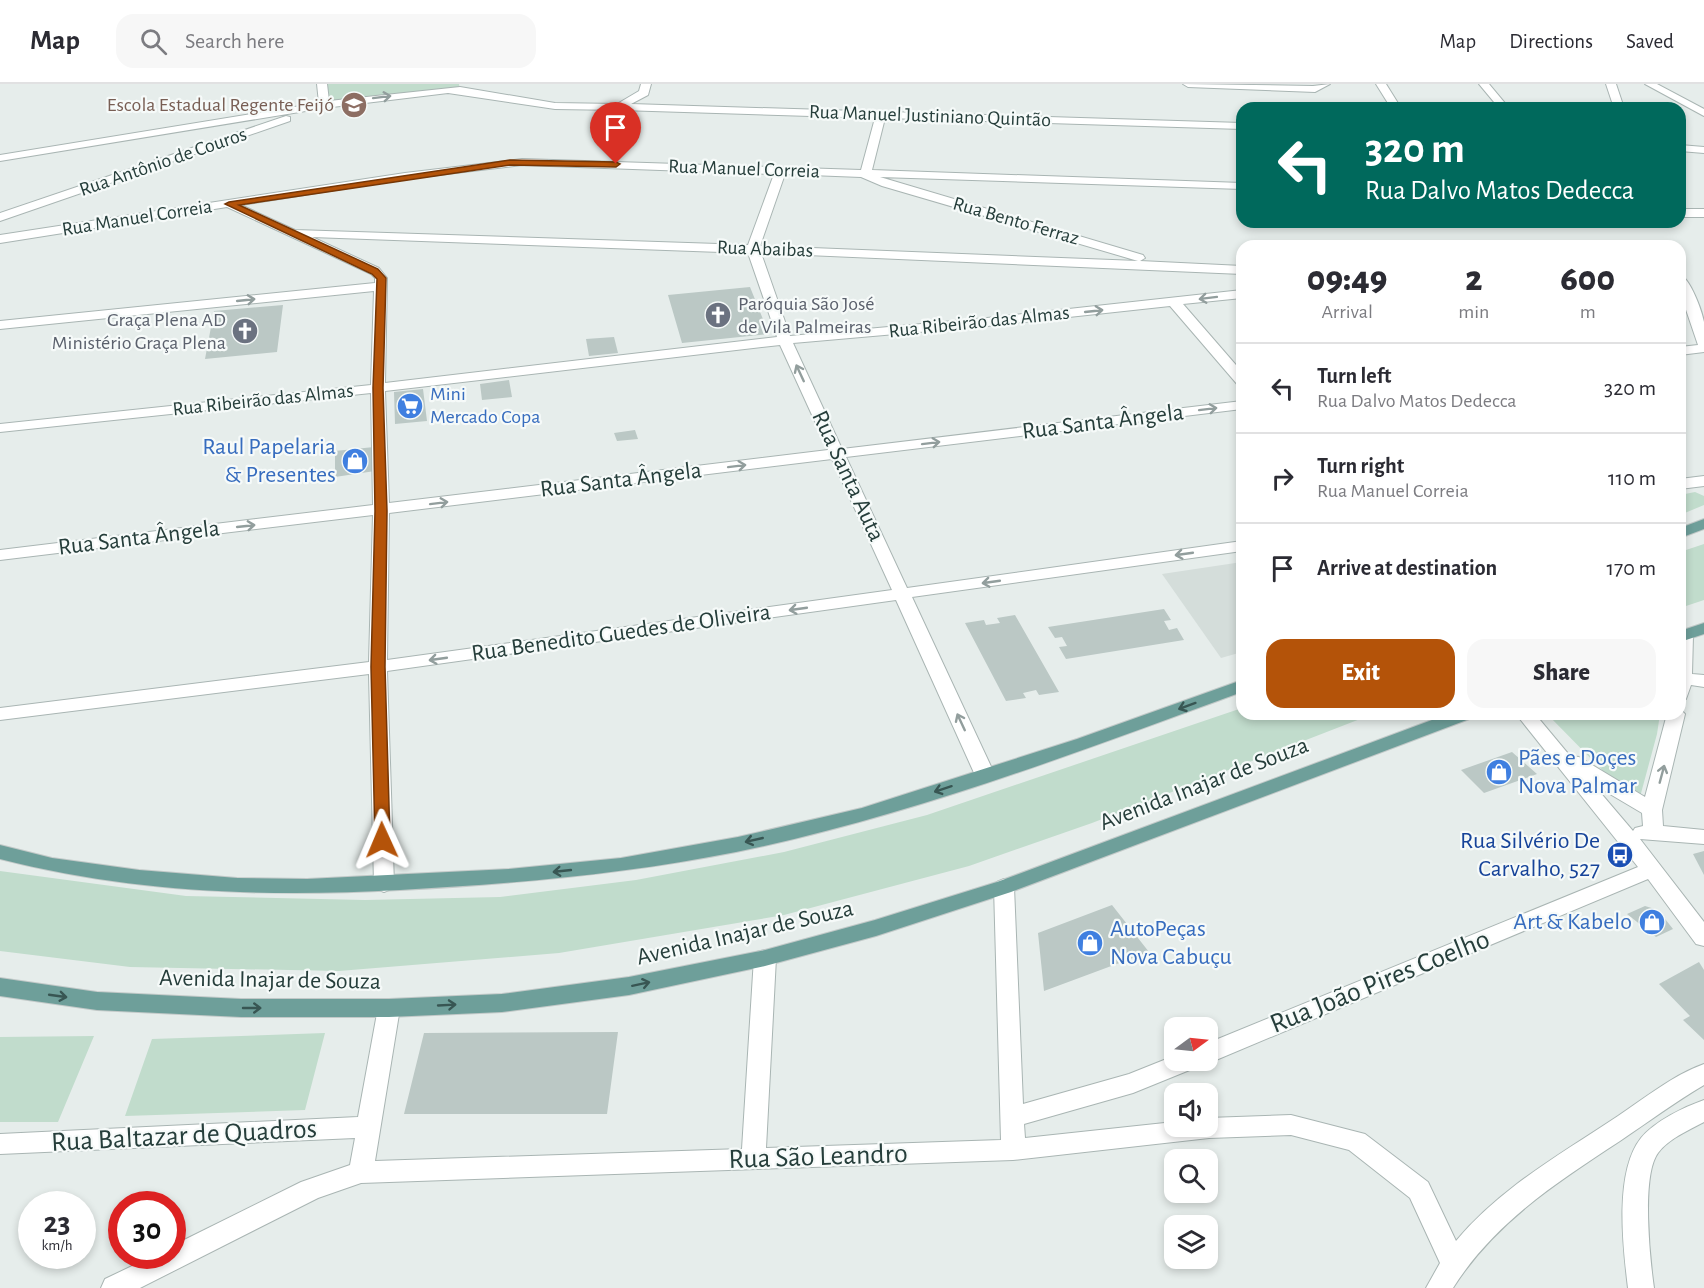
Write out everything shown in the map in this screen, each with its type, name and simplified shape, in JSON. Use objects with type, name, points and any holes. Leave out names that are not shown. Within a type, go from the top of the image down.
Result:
[{"type":"main road","points":[[1686,531],[1704,524]]},
{"type":"main road","points":[[1686,635],[1704,628]]},
{"type":"main road","points":[[0,852],[52,865],[139,878],[249,886],[307,887],[509,877],[645,861],[738,844],[864,814],[1236,689]]},
{"type":"main road","name":"Avenida Inajar de Souza","points":[[0,987],[119,1002],[241,1008],[389,1008],[502,1003],[628,986],[765,958],[876,928],[1004,887],[1450,720]]},
{"type":"street","points":[[0,158],[324,105],[322,84]]},
{"type":"street","points":[[619,106],[644,93],[646,84]]},
{"type":"street","points":[[1188,84],[1320,87]]},
{"type":"street","points":[[1381,84],[1392,102]]},
{"type":"street","points":[[1484,84],[1499,102]]},
{"type":"street","points":[[1611,84],[1615,91],[1615,102]]},
{"type":"street","points":[[1650,84],[1684,102]]},
{"type":"street","name":"Rua Manuel Justiniano Quintão","points":[[324,105],[460,87],[555,106],[619,106],[1236,126]]},
{"type":"street","points":[[1686,103],[1704,113]]},
{"type":"street","name":"Rua Antônio de Couros","points":[[0,216],[233,139],[324,105]]},
{"type":"street","points":[[865,174],[882,115]]},
{"type":"street","points":[[1686,148],[1704,150]]},
{"type":"street","name":"Rua Manuel Correia","points":[[0,239],[510,162],[1236,186]]},
{"type":"street","points":[[753,249],[781,170]]},
{"type":"street","name":"Rua Bento Ferraz","points":[[865,174],[886,184],[1167,266]]},
{"type":"street","points":[[229,204],[375,272],[381,278],[378,388],[381,511],[378,667],[384,884]]},
{"type":"street","points":[[1686,213],[1704,213]]},
{"type":"street","name":"Rua Abaibas","points":[[288,233],[753,249],[1236,270]]},
{"type":"street","name":"Rua Santa Auta","points":[[753,249],[785,340],[985,775]]},
{"type":"street","points":[[0,325],[382,285]]},
{"type":"street","points":[[1686,286],[1697,300],[1704,346],[1686,350]]},
{"type":"street","name":"Rua Ribeirão das Almas","points":[[0,428],[378,388],[785,340],[1236,295]]},
{"type":"street","points":[[1174,302],[1236,374]]},
{"type":"street","name":"Rua Santa Ângela","points":[[0,555],[381,511],[1236,406]]},
{"type":"street","points":[[1686,483],[1704,481]]},
{"type":"street","name":"Rua Benedito Guedes de Oliveira","points":[[0,714],[378,667],[1236,547]]},
{"type":"street","points":[[1686,686],[1704,681]]},
{"type":"street","points":[[1530,720],[1652,868],[1704,938]]},
{"type":"street","points":[[1653,832],[1652,810],[1674,720]]},
{"type":"street","points":[[1553,749],[1652,810]]},
{"type":"street","points":[[1626,836],[1653,832],[1704,837]]},
{"type":"street","name":"Rua João Pires Coelho","points":[[1218,1049],[1548,914],[1652,868]]},
{"type":"street","points":[[1004,887],[1013,1150]]},
{"type":"street","points":[[753,1160],[765,958]]},
{"type":"street","points":[[361,1172],[389,1008]]},
{"type":"street","points":[[1013,1117],[1133,1083],[1164,1070]]},
{"type":"street","points":[[1439,1288],[1453,1262],[1483,1226],[1544,1178],[1704,1074]]},
{"type":"street","points":[[1641,1288],[1636,1197],[1640,1160],[1648,1146],[1664,1133],[1704,1110]]},
{"type":"street","name":"Rua São Leandro","points":[[114,1288],[310,1190],[361,1172],[1013,1150],[1209,1128],[1291,1125],[1356,1141],[1419,1190],[1453,1262]]},
{"type":"street","name":"Rua Baltazar de Quadros","points":[[0,1144],[368,1128]]},
{"type":"shaded area","points":[[1236,563],[1236,654],[1221,658],[1162,574]]},
{"type":"green space","points":[[323,84],[459,84],[460,90],[324,105]]},
{"type":"green space","points":[[1695,492],[1704,496],[1704,505],[1686,512],[1686,494]]},
{"type":"green space","points":[[1704,544],[1704,600],[1686,606],[1686,550]]},
{"type":"green space","points":[[1236,710],[1236,720],[1358,720],[1092,823],[969,866],[784,915],[559,953],[339,971],[130,967],[0,951],[0,871],[186,896],[365,900],[500,897],[636,880],[784,852],[927,815]]},
{"type":"green space","points":[[1553,720],[1659,720],[1640,797],[1608,776]]},
{"type":"green space","points":[[325,1033],[305,1110],[125,1116],[152,1039]]},
{"type":"green space","points":[[94,1036],[58,1122],[0,1122],[0,1037]]},
{"type":"building","name":"Paróquia São José de Vila Palmeiras","points":[[750,287],[769,334],[682,343],[668,295]]},
{"type":"building","name":"Graça Plena AD Ministério Graça Plena","points":[[283,305],[277,352],[205,359],[214,311]]},
{"type":"building","points":[[614,337],[618,353],[589,356],[586,339]]},
{"type":"building","points":[[509,380],[512,397],[482,400],[480,384]]},
{"type":"building","name":"Mini Mercado Copa","points":[[423,389],[427,421],[395,424],[394,392]]},
{"type":"building","points":[[635,430],[638,439],[617,441],[614,433]]},
{"type":"building","name":"Raul Papelaria & Presentes","points":[[374,447],[375,471],[335,477],[335,451]]},
{"type":"building","points":[[1164,609],[1171,620],[1164,621],[1169,630],[1177,628],[1184,640],[1066,659],[1059,647],[1067,646],[1062,637],[1055,638],[1048,627]]},
{"type":"building","points":[[1015,615],[1059,692],[1039,695],[1036,690],[1023,693],[1026,698],[1006,701],[965,623],[984,620],[986,625],[1000,623],[997,618]]},
{"type":"building","name":"Pães e Doçes Nova Palmar","points":[[1512,752],[1537,774],[1484,793],[1461,770]]},
{"type":"building","points":[[1704,851],[1704,875],[1693,854]]},
{"type":"building","name":"AutoPeças Nova Cabuçu","points":[[1112,905],[1149,952],[1044,991],[1038,933]]},
{"type":"building","name":"Art & Kabelo","points":[[1645,906],[1658,910],[1673,929],[1656,937],[1627,914]]},
{"type":"building","points":[[1699,962],[1704,970],[1704,1040],[1683,1020],[1690,1016],[1659,984]]},
{"type":"building","points":[[618,1032],[607,1114],[404,1114],[424,1033]]},
{"type":"place","name":"Escola Estadual Regente Feijó","points":[[354,105]]},
{"type":"place","name":"Paróquia São José de Vila Palmeiras","points":[[718,315]]},
{"type":"place","name":"Graça Plena AD Ministério Graça Plena","points":[[245,331]]},
{"type":"place","name":"Mini Mercado Copa","points":[[410,406]]},
{"type":"place","name":"Raul Papelaria & Presentes","points":[[355,461]]},
{"type":"place","name":"Pães e Doçes Nova Palmar","points":[[1499,772]]},
{"type":"place","name":"Rua Silvério De Carvalho, 527","points":[[1620,855]]},
{"type":"place","name":"Art & Kabelo","points":[[1652,922]]},
{"type":"place","name":"AutoPeças Nova Cabuçu","points":[[1090,943]]},
{"type":"route","points":[[382,840],[378,667],[381,511],[378,388],[381,278],[375,272],[229,204],[510,162],[616,164]]}]
